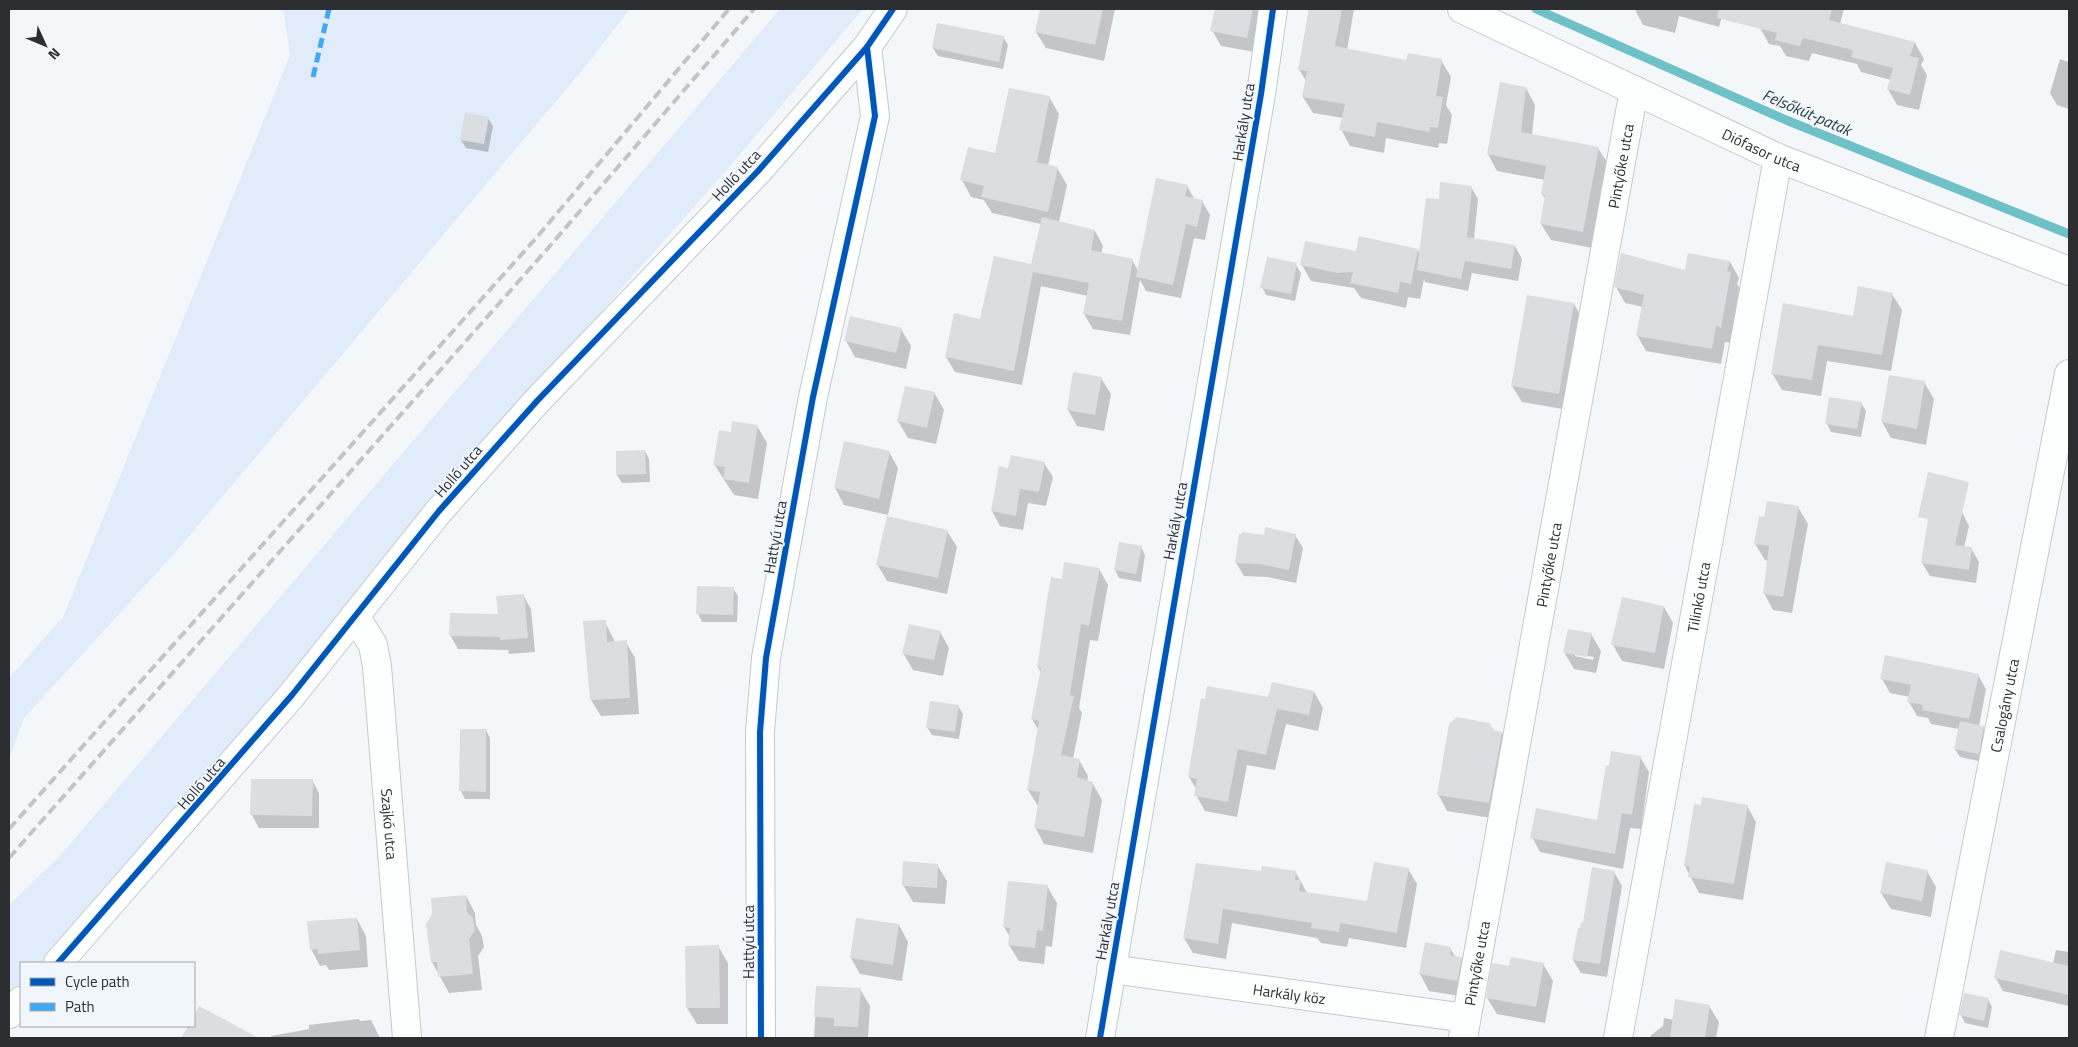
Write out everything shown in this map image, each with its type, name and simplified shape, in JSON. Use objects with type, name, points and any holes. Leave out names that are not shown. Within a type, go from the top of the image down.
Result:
[{"type":"street","name":"Holló utca","points":[[59,962],[220,781],[292,696],[439,511],[537,401],[751,178],[866,46],[893,9]]},
{"type":"street","name":"Harkály utca","points":[[1100,1038],[1261,94],[1273,9]]},
{"type":"street","name":"Diófasor utca","points":[[1462,9],[1778,158],[2069,271]]},
{"type":"street","name":"Hattyú utca","points":[[761,1038],[760,732],[766,658],[813,397],[875,116],[866,46]]},
{"type":"street","name":"Pintyőke utca","points":[[1464,1028],[1634,90]]},
{"type":"street","name":"Tilinkó utca","points":[[1618,1038],[1778,158]]},
{"type":"street","name":"Csalogány utca","points":[[1939,1038],[2069,374]]},
{"type":"street","name":"Szajkó utca","points":[[354,616],[373,645],[377,666],[406,1038]]},
{"type":"street","name":"Harkály köz","points":[[1111,969],[1464,1028]]},
{"type":"street","points":[[9,1014],[20,1002]]},
{"type":"shaded area","points":[[283,9],[630,9],[585,67],[174,554],[24,718],[9,759],[9,678],[62,618],[59,627],[290,55]]},
{"type":"shaded area","points":[[780,9],[863,9],[725,172],[473,456],[52,962],[20,962],[20,997],[9,1008],[9,905],[60,856]]},
{"type":"building","points":[[1040,9],[1103,9],[1095,45],[1035,32]]},
{"type":"building","points":[[1215,9],[1253,9],[1247,38],[1210,31]]},
{"type":"building","points":[[1309,9],[1342,9],[1335,46],[1406,60],[1408,53],[1442,59],[1436,96],[1443,97],[1438,128],[1430,127],[1429,132],[1377,122],[1375,137],[1339,130],[1345,104],[1302,97],[1307,71],[1298,70]]},
{"type":"building","points":[[1719,9],[1832,9],[1829,20],[1915,42],[1910,56],[1919,58],[1910,95],[1887,89],[1893,68],[1851,57],[1853,50],[1803,38],[1800,46],[1775,40],[1777,33],[1717,18]]},
{"type":"building","points":[[937,23],[1004,36],[999,62],[932,48]]},
{"type":"building","points":[[1500,82],[1526,87],[1521,132],[1599,147],[1583,232],[1540,224],[1545,195],[1541,194],[1546,166],[1487,154]]},
{"type":"building","points":[[1009,88],[1050,96],[1037,162],[1058,167],[1048,212],[981,197],[984,186],[960,180],[968,147],[995,153]]},
{"type":"building","points":[[465,112],[489,117],[484,144],[460,140]]},
{"type":"building","points":[[1156,178],[1188,185],[1185,196],[1203,200],[1197,227],[1186,224],[1173,285],[1136,277]]},
{"type":"building","points":[[1440,182],[1472,186],[1467,237],[1515,245],[1511,269],[1465,261],[1461,279],[1417,270],[1426,198],[1439,199]]},
{"type":"building","points":[[1042,217],[1095,230],[1091,250],[1133,259],[1122,321],[1083,314],[1089,283],[1033,272],[1014,371],[945,357],[954,313],[980,319],[994,256],[1031,264]]},
{"type":"building","points":[[1359,236],[1418,249],[1411,284],[1400,282],[1398,293],[1350,283],[1353,272],[1337,273],[1300,265],[1305,241],[1356,251]]},
{"type":"building","points":[[1621,253],[1685,270],[1688,253],[1730,261],[1727,271],[1731,272],[1721,328],[1716,326],[1712,349],[1636,336],[1644,295],[1614,287]]},
{"type":"building","points":[[1267,257],[1297,263],[1291,294],[1260,288]]},
{"type":"building","points":[[1858,286],[1893,293],[1882,355],[1818,345],[1812,380],[1771,374],[1783,303],[1853,316]]},
{"type":"building","points":[[1527,295],[1574,303],[1559,394],[1511,386]]},
{"type":"building","points":[[850,316],[902,328],[896,353],[844,341]]},
{"type":"building","points":[[1073,372],[1102,377],[1095,415],[1067,410]]},
{"type":"building","points":[[1889,375],[1925,381],[1917,429],[1881,422]]},
{"type":"building","points":[[905,386],[935,392],[927,428],[897,421]]},
{"type":"building","points":[[1829,397],[1862,402],[1857,429],[1825,424]]},
{"type":"building","points":[[732,421],[758,425],[749,483],[723,479],[725,467],[713,465],[719,430],[731,432]]},
{"type":"building","points":[[844,441],[890,451],[879,499],[834,488]]},
{"type":"building","points":[[645,450],[646,474],[616,475],[616,451]]},
{"type":"building","points":[[1011,455],[1045,462],[1039,492],[1020,489],[1016,516],[991,511],[999,466],[1008,468]]},
{"type":"building","points":[[1928,472],[1969,482],[1955,545],[1972,547],[1969,570],[1921,563],[1928,519],[1918,517]]},
{"type":"building","points":[[1767,501],[1799,506],[1783,597],[1763,594],[1769,546],[1754,544],[1759,516],[1764,517]]},
{"type":"building","points":[[887,516],[948,530],[938,578],[876,565]]},
{"type":"building","points":[[1265,527],[1296,534],[1289,570],[1259,564],[1235,563],[1239,534],[1242,534],[1242,532],[1264,535]]},
{"type":"building","points":[[1119,542],[1142,546],[1136,574],[1114,570]]},
{"type":"building","points":[[1064,562],[1100,568],[1089,626],[1081,624],[1070,695],[1074,696],[1061,755],[1080,759],[1077,777],[1093,782],[1084,837],[1034,828],[1040,792],[1027,790],[1039,721],[1031,719],[1041,668],[1037,668],[1047,600],[1051,577],[1062,579]]},
{"type":"building","points":[[697,586],[734,587],[733,615],[696,614]]},
{"type":"building","points":[[524,594],[528,638],[500,640],[500,637],[449,636],[450,613],[498,614],[496,596]]},
{"type":"building","points":[[1622,597],[1664,606],[1655,653],[1611,645]]},
{"type":"building","points":[[606,620],[607,642],[627,640],[630,698],[590,700],[583,621]]},
{"type":"building","points":[[909,624],[941,631],[934,660],[902,654]]},
{"type":"building","points":[[1568,629],[1592,633],[1587,657],[1563,653]]},
{"type":"building","points":[[1885,655],[1979,674],[1969,719],[1922,710],[1923,705],[1907,702],[1911,685],[1880,679]]},
{"type":"building","points":[[1272,682],[1314,691],[1309,715],[1277,709],[1266,755],[1238,749],[1228,802],[1194,796],[1197,779],[1188,777],[1201,698],[1205,699],[1207,686],[1268,697]]},
{"type":"building","points":[[930,701],[959,705],[955,732],[926,728]]},
{"type":"building","points":[[1457,717],[1489,723],[1494,730],[1502,732],[1489,803],[1437,795],[1449,724]]},
{"type":"building","points":[[1960,721],[1984,726],[1979,754],[1954,749]]},
{"type":"building","points":[[460,729],[486,729],[486,792],[459,791]]},
{"type":"building","points":[[1611,751],[1641,756],[1632,815],[1622,813],[1615,854],[1530,838],[1536,808],[1597,820],[1606,765],[1609,766]]},
{"type":"building","points":[[251,779],[313,779],[312,816],[250,815]]},
{"type":"building","points":[[1702,797],[1748,805],[1734,884],[1688,877],[1690,867],[1684,866],[1694,804],[1701,805]]},
{"type":"building","points":[[903,861],[938,864],[937,888],[902,886]]},
{"type":"building","points":[[1374,862],[1409,868],[1397,933],[1340,923],[1339,932],[1311,928],[1312,923],[1223,909],[1218,944],[1183,938],[1196,863],[1261,871],[1262,866],[1296,871],[1295,880],[1301,880],[1299,891],[1367,901]]},
{"type":"building","points":[[1886,862],[1928,870],[1922,901],[1880,893]]},
{"type":"building","points":[[1592,867],[1615,871],[1600,964],[1572,960],[1578,928],[1580,928],[1581,922],[1583,922]]},
{"type":"building","points":[[1008,881],[1048,885],[1043,931],[1037,930],[1035,948],[1008,945],[1010,928],[1003,927]]},
{"type":"building","points":[[466,895],[467,912],[473,918],[475,930],[469,939],[473,974],[438,977],[437,962],[431,962],[426,924],[432,914],[431,898]]},
{"type":"building","points":[[357,918],[360,950],[318,954],[318,949],[310,950],[307,921]]},
{"type":"building","points":[[856,918],[899,924],[893,965],[850,958]]},
{"type":"building","points":[[1425,942],[1451,947],[1450,955],[1462,957],[1457,981],[1419,974]]},
{"type":"building","points":[[719,945],[720,1008],[686,1008],[685,946]]},
{"type":"building","points":[[2000,950],[2069,966],[2069,995],[1994,978]]},
{"type":"building","points":[[1511,957],[1544,963],[1536,1007],[1486,998],[1492,963],[1509,966]]},
{"type":"building","points":[[816,986],[861,988],[858,1027],[834,1026],[834,1018],[814,1017]]},
{"type":"building","points":[[1964,993],[1989,998],[1984,1021],[1959,1015]]},
{"type":"building","points":[[1675,999],[1710,1005],[1705,1038],[1670,1038]]},
{"type":"building","points":[[199,1006],[259,1038],[181,1038],[187,1027],[195,1027],[195,1013]]},
{"type":"waterway","name":"Felsőkút-patak","points":[[1536,9],[1786,120],[2069,234]]},
{"type":"railway","points":[[9,829],[537,237],[729,9]]},
{"type":"railway","points":[[9,858],[549,247],[754,9]]},
{"type":"marked path","points":[[313,77],[329,9]]},
{"type":"cycle path","points":[[59,962],[292,695],[439,511],[537,401],[758,171],[867,47],[893,9]]},
{"type":"cycle path","points":[[1100,1038],[1261,94],[1273,9]]},
{"type":"cycle path","points":[[761,1038],[760,732],[766,658],[813,397],[875,116],[867,47]]}]
